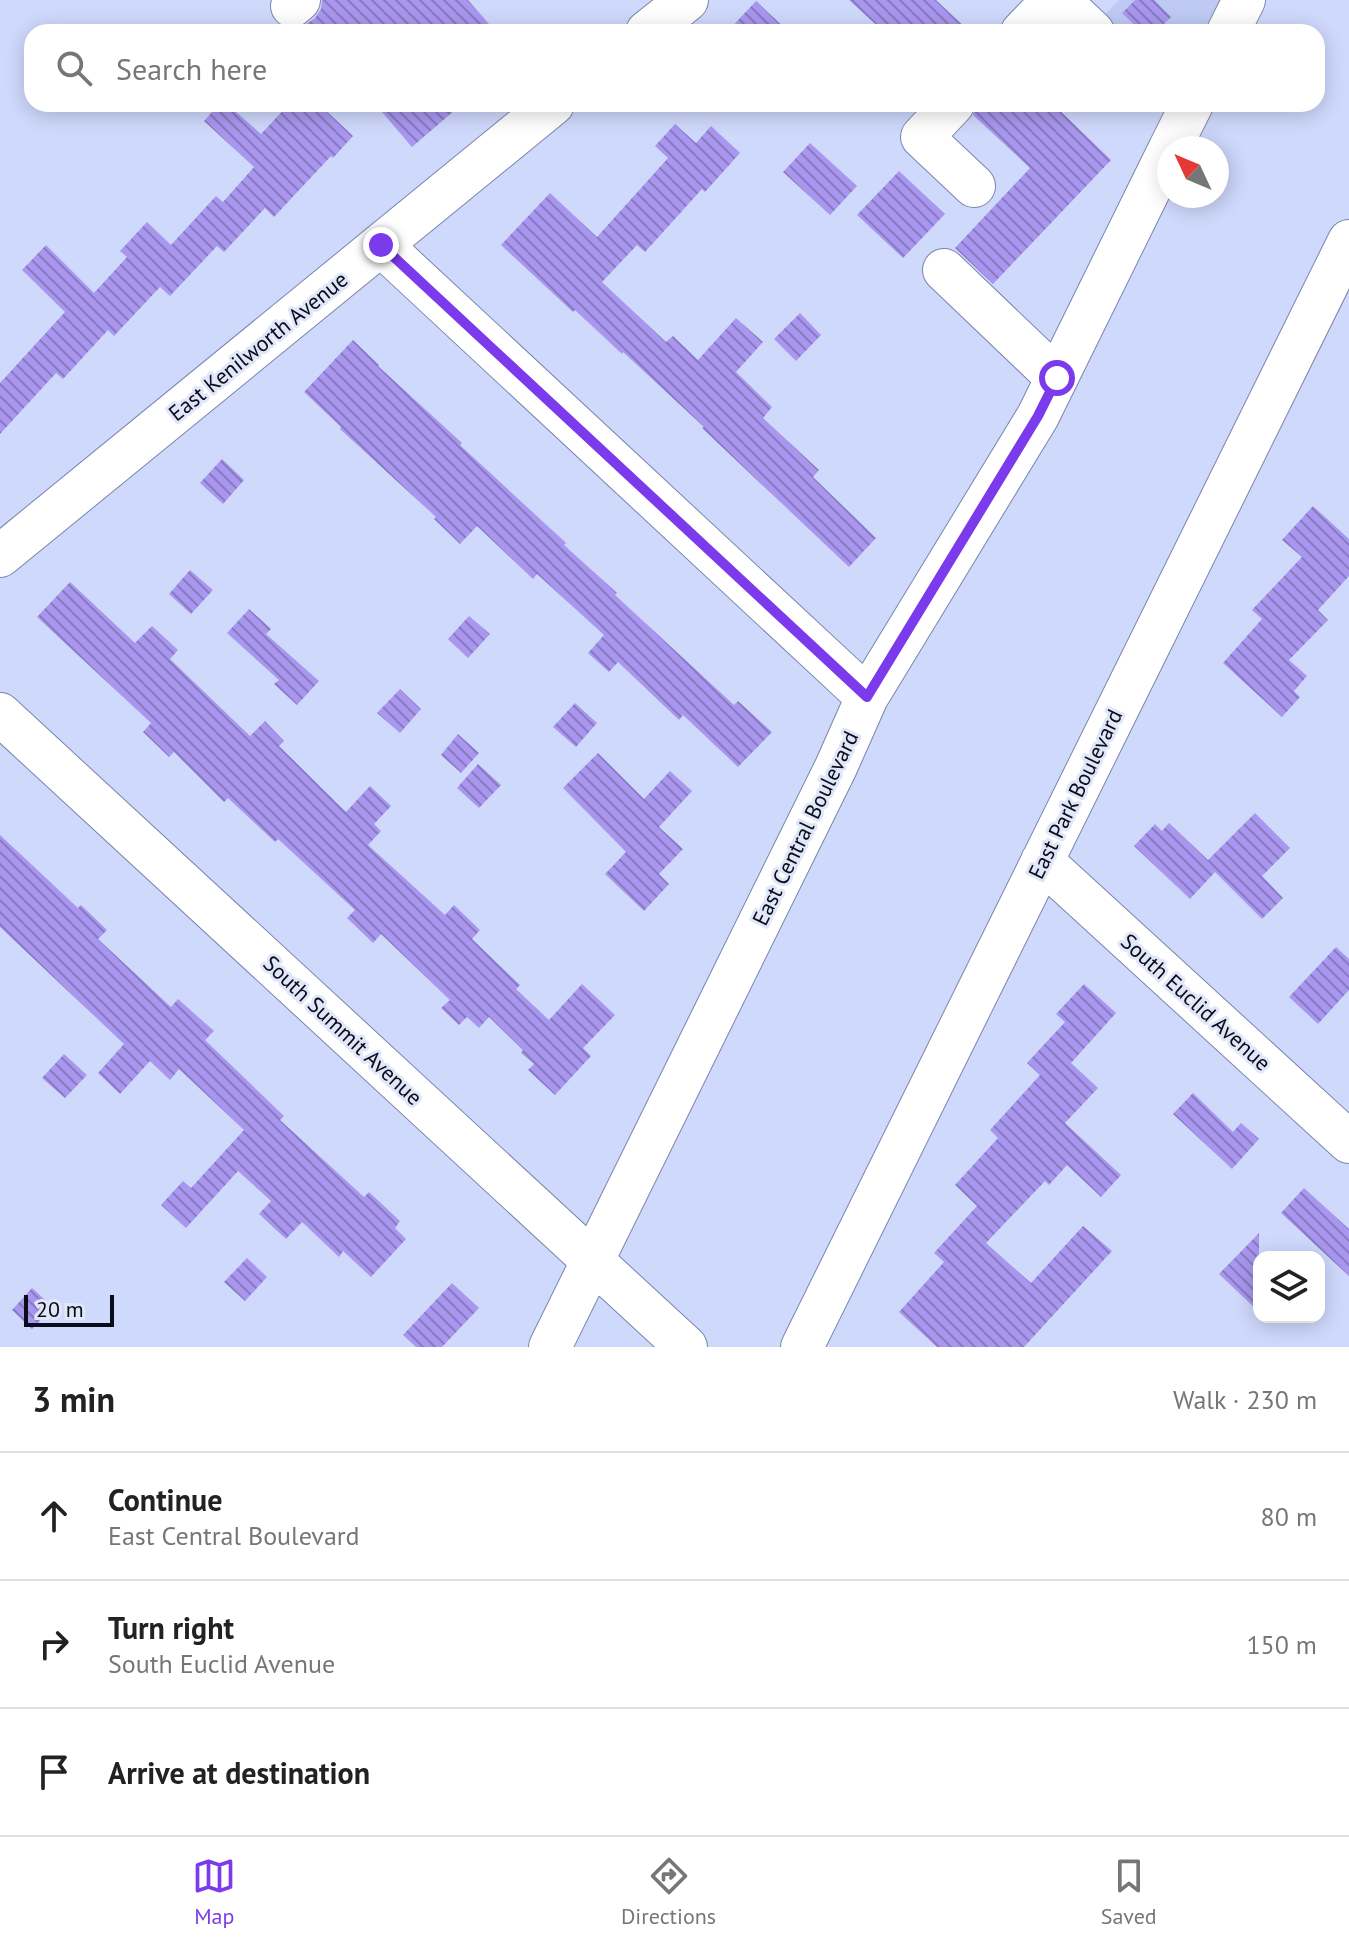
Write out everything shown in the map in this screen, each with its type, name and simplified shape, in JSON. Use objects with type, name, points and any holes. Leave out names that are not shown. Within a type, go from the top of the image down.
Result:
[{"type":"street","points":[[657,24],[687,0]]},
{"type":"street","points":[[1030,24],[1053,0]]},
{"type":"street","points":[[1059,0],[1084,24]]},
{"type":"street","points":[[1232,24],[1244,0]]},
{"type":"street","name":"East Kenilworth Avenue","points":[[0,556],[543,112]]},
{"type":"street","points":[[945,112],[922,137],[974,186]]},
{"type":"street","name":"East Central Boulevard","points":[[550,1347],[836,767],[867,697],[1038,416],[1177,125]]},
{"type":"street","name":"East Park Boulevard","points":[[802,1347],[1349,241]]},
{"type":"street","points":[[381,245],[867,697]]},
{"type":"street","points":[[944,270],[1057,378]]},
{"type":"street","name":"South Summit Avenue","points":[[0,714],[686,1347]]},
{"type":"street","name":"South Euclid Avenue","points":[[1042,861],[1349,1142]]},
{"type":"shaded area","points":[[1119,0],[1233,0],[1222,24],[1096,24]]},
{"type":"building","points":[[322,0],[468,0],[489,24],[306,24],[321,9]]},
{"type":"building","points":[[849,0],[936,0],[962,24],[875,24]]},
{"type":"building","points":[[1135,0],[1154,0],[1171,17],[1164,24],[1134,24],[1122,13]]},
{"type":"building","points":[[756,1],[780,24],[734,24]]},
{"type":"building","points":[[212,112],[236,112],[261,134],[282,112],[328,112],[353,136],[274,217],[265,208],[224,252],[217,246],[170,296],[160,287],[114,336],[108,330],[63,379],[56,373],[0,434],[0,383],[65,312],[22,270],[46,245],[94,293],[127,257],[120,251],[147,222],[171,245],[216,196],[223,202],[254,167],[204,121]]},
{"type":"building","points":[[382,112],[453,112],[412,147]]},
{"type":"building","points":[[974,112],[1061,112],[1111,160],[993,284],[955,248],[1030,168],[973,115]]},
{"type":"building","points":[[675,124],[696,143],[711,126],[740,153],[705,192],[702,189],[645,252],[637,245],[602,282],[666,342],[673,336],[698,360],[736,318],[763,342],[736,372],[772,407],[763,418],[819,470],[813,477],[876,538],[849,567],[623,352],[575,310],[573,312],[501,245],[550,193],[597,237],[668,158],[655,146]]},
{"type":"building","points":[[810,143],[857,186],[830,215],[783,172]]},
{"type":"building","points":[[899,171],[945,214],[903,258],[857,215]]},
{"type":"building","points":[[800,313],[821,335],[796,361],[774,339]]},
{"type":"building","points":[[353,340],[566,543],[564,545],[617,593],[615,595],[734,705],[738,701],[772,732],[738,767],[683,715],[679,720],[618,662],[609,672],[588,653],[604,635],[537,574],[533,579],[477,526],[460,544],[434,519],[436,517],[304,392]]},
{"type":"building","points":[[222,459],[244,480],[223,504],[200,483]]},
{"type":"building","points":[[1313,506],[1349,539],[1349,576],[1318,610],[1328,620],[1289,660],[1307,676],[1294,691],[1300,697],[1282,717],[1223,663],[1262,619],[1252,610],[1302,557],[1282,540]]},
{"type":"building","points":[[190,570],[213,590],[191,614],[169,594]]},
{"type":"building","points":[[70,582],[135,643],[152,626],[178,650],[170,659],[250,736],[265,721],[284,741],[279,746],[346,812],[370,786],[391,806],[374,824],[381,831],[368,845],[445,915],[454,905],[480,930],[472,939],[520,985],[516,989],[549,1020],[582,984],[615,1015],[583,1048],[591,1056],[555,1095],[528,1070],[534,1064],[521,1053],[523,1050],[489,1017],[479,1028],[467,1017],[459,1025],[441,1008],[450,1000],[381,934],[373,943],[347,918],[355,910],[278,839],[275,842],[228,798],[224,802],[174,752],[169,757],[143,732],[151,723],[37,617]]},
{"type":"building","points":[[249,609],[271,629],[266,634],[319,681],[297,705],[274,684],[279,680],[227,633]]},
{"type":"building","points":[[469,616],[490,634],[468,658],[448,639]]},
{"type":"building","points":[[400,689],[421,709],[400,733],[377,713]]},
{"type":"building","points":[[575,703],[597,723],[576,747],[553,727]]},
{"type":"building","points":[[458,734],[479,753],[461,773],[441,755]]},
{"type":"building","points":[[598,753],[644,799],[670,771],[692,791],[659,827],[683,849],[659,874],[669,884],[644,911],[605,874],[626,852],[563,788]]},
{"type":"building","points":[[478,764],[501,785],[479,808],[457,788]]},
{"type":"building","points":[[1255,813],[1290,848],[1262,876],[1283,898],[1262,919],[1215,872],[1190,899],[1134,846],[1155,824],[1162,831],[1169,823],[1208,860]]},
{"type":"building","points":[[0,835],[78,908],[81,905],[107,930],[98,939],[171,1007],[178,999],[214,1031],[205,1040],[284,1116],[280,1120],[364,1197],[369,1192],[400,1221],[395,1228],[406,1239],[371,1277],[343,1251],[339,1257],[302,1222],[286,1239],[259,1214],[271,1201],[238,1171],[186,1228],[161,1205],[183,1181],[191,1188],[244,1130],[179,1069],[170,1080],[150,1061],[120,1094],[98,1073],[124,1044],[0,927]]},
{"type":"building","points":[[1336,947],[1349,959],[1349,990],[1318,1024],[1289,997]]},
{"type":"building","points":[[1084,984],[1116,1013],[1071,1063],[1098,1088],[1065,1123],[1121,1175],[1101,1197],[1067,1165],[1049,1185],[1045,1181],[986,1243],[1031,1283],[1083,1226],[1112,1251],[1024,1347],[937,1347],[899,1312],[944,1262],[934,1253],[977,1206],[955,1185],[998,1138],[990,1130],[1040,1075],[1027,1063],[1065,1022],[1056,1014]]},
{"type":"building","points":[[64,1054],[87,1075],[65,1098],[42,1078]]},
{"type":"building","points":[[1193,1093],[1233,1132],[1241,1123],[1259,1139],[1232,1169],[1173,1114]]},
{"type":"building","points":[[1304,1188],[1349,1229],[1349,1276],[1325,1251],[1281,1213]]},
{"type":"building","points":[[1259,1233],[1259,1251],[1253,1251],[1253,1306],[1219,1274]]},
{"type":"building","points":[[247,1258],[267,1277],[245,1301],[224,1282]]},
{"type":"building","points":[[452,1283],[479,1308],[442,1347],[416,1347],[403,1335]]},
{"type":"building","points":[[32,1288],[53,1307],[32,1329],[12,1310]]},
{"type":"route","points":[[381,245],[867,697],[1038,416],[1057,378]]}]
